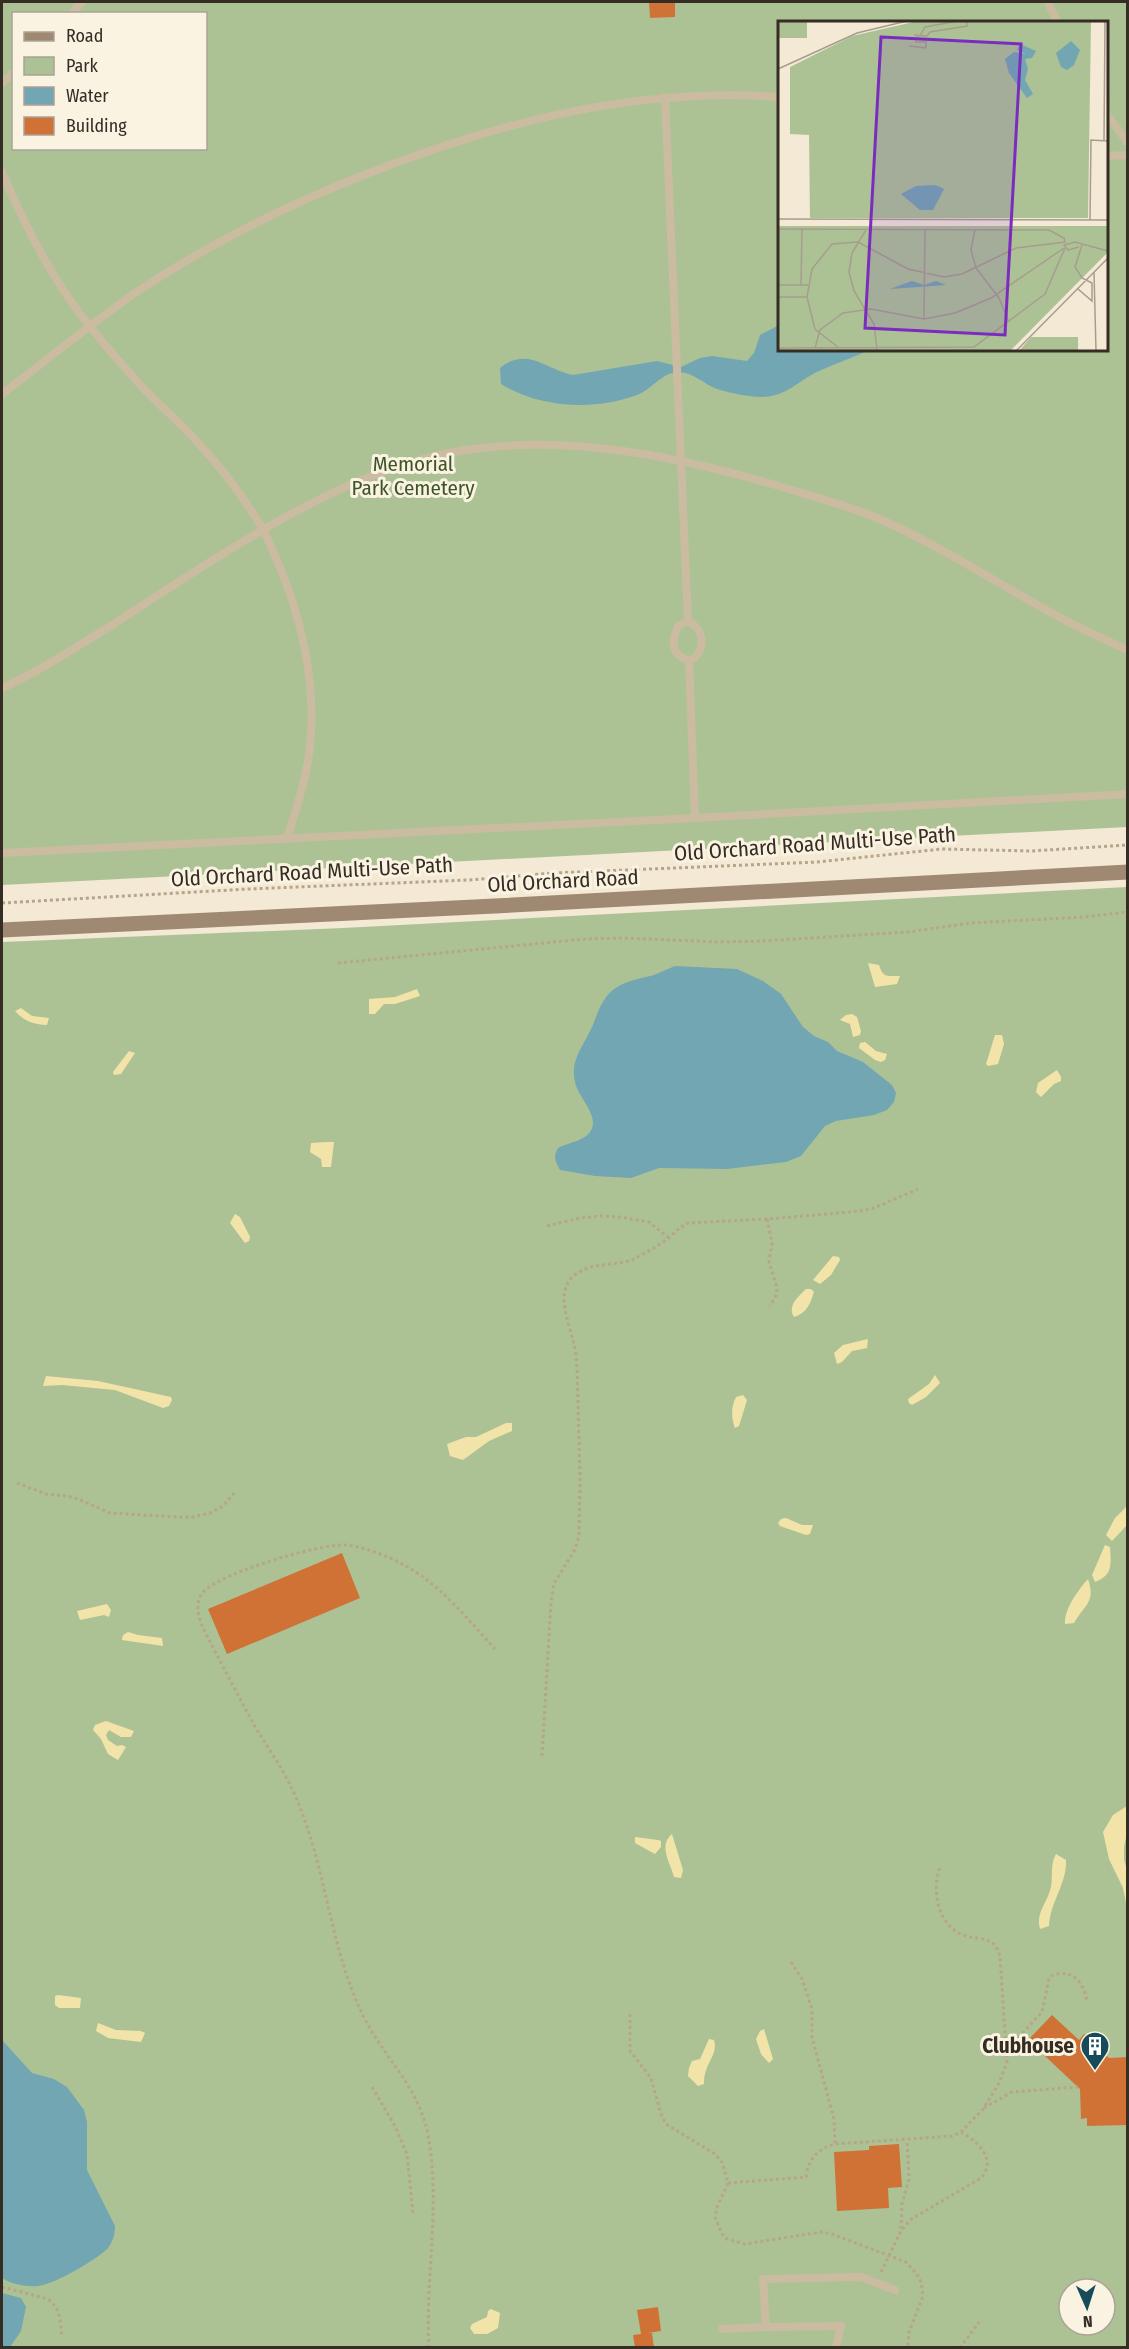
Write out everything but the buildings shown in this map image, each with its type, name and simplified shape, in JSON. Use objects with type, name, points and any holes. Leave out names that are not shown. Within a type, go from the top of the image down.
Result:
[{"type":"main road","name":"Old Orchard Road","points":[[2,930],[1128,872]]},
{"type":"lane","points":[[1048,2],[1057,21]]},
{"type":"lane","points":[[2,394],[135,294],[191,259],[266,217],[413,155],[539,118],[610,105],[665,97],[732,94],[778,98]]},
{"type":"lane","points":[[665,97],[688,621]]},
{"type":"lane","points":[[1108,113],[1128,142]]},
{"type":"lane","points":[[1108,156],[1128,155]]},
{"type":"lane","points":[[2,172],[43,254],[90,328],[142,387],[200,444],[230,480],[264,530],[288,587],[309,669],[310,747],[302,789],[287,839]]},
{"type":"lane","points":[[2,688],[73,649],[264,530],[313,502],[371,474],[412,461],[466,450],[563,445],[682,460],[813,496],[881,520],[971,566],[1052,613],[1128,650]]},
{"type":"lane","points":[[688,621],[695,625],[702,642],[700,652],[689,661]]},
{"type":"lane","points":[[688,621],[678,626],[673,643],[675,652],[681,658],[689,661]]},
{"type":"lane","points":[[689,661],[695,818]]},
{"type":"lane","points":[[2,853],[1128,794]]},
{"type":"lane","points":[[765,2327],[763,2279],[861,2277],[895,2290]]},
{"type":"lane","points":[[722,2329],[841,2326],[836,2348]]},
{"type":"path","name":"Old Orchard Road Multi-Use Path","points":[[2,903],[554,873],[817,862],[942,849],[1031,851],[1128,845]]},
{"type":"path","points":[[338,963],[585,939],[763,941],[908,932],[971,923],[1084,917],[1128,912]]},
{"type":"path","points":[[542,1756],[550,1602],[559,1575],[575,1549],[580,1514],[577,1367],[575,1347],[564,1305],[565,1288],[569,1281],[582,1270],[600,1264],[632,1260],[669,1238],[678,1228],[688,1223],[861,1211],[874,1208],[918,1189]]},
{"type":"path","points":[[547,1226],[580,1218],[620,1217],[649,1222],[669,1238]]},
{"type":"path","points":[[767,1219],[772,1243],[769,1262],[777,1288],[777,1294],[770,1306]]},
{"type":"path","points":[[17,1483],[46,1494],[78,1499],[110,1513],[177,1517],[193,1517],[210,1513],[223,1506],[236,1491]]},
{"type":"path","points":[[429,2348],[428,2297],[434,2197],[433,2169],[423,2113],[414,2094],[360,2009],[343,1964],[308,1828],[299,1803],[237,1694],[202,1626],[198,1614],[198,1602],[208,1586],[229,1576],[316,1547],[346,1545],[382,1555],[419,1572],[438,1587],[495,1649]]},
{"type":"path","points":[[728,2183],[806,2177],[810,2162],[825,2146],[943,2137],[961,2132],[983,2109],[1007,2063],[1000,1956],[997,1948],[986,1940],[966,1936],[948,1924],[937,1901],[935,1888],[940,1868]]},
{"type":"path","points":[[791,1962],[801,1979],[812,2009],[812,2037],[834,2119],[835,2144]]},
{"type":"path","points":[[1006,2051],[1042,2012],[1049,1980],[1053,1975],[1067,1973],[1075,1976],[1085,1990],[1087,2001]]},
{"type":"path","points":[[630,2014],[630,2051],[651,2078],[666,2124],[715,2154],[722,2162],[728,2183],[717,2208],[716,2217],[717,2225],[727,2239],[745,2244],[821,2232],[906,2262],[916,2273],[923,2290],[923,2296],[909,2332],[908,2348]]},
{"type":"path","points":[[372,2086],[408,2154],[413,2213]]},
{"type":"path","points":[[983,2109],[1012,2092],[1078,2087]]},
{"type":"path","points":[[876,2282],[901,2231],[910,2220],[981,2178],[987,2171],[988,2163],[981,2147],[961,2132]]},
{"type":"path","points":[[901,2231],[900,2216],[909,2179],[907,2140]]},
{"type":"path","points":[[2,2287],[48,2299],[54,2304],[60,2315],[62,2337]]},
{"type":"path","points":[[960,2348],[979,2322]]},
{"type":"green space","name":"Memorial Park Cemetery","points":[[2,2],[1127,2],[1127,827],[2,885]]},
{"type":"green space","points":[[1127,887],[1127,2347],[2,2348],[2,942],[343,928]]},
{"type":"sand","points":[[868,963],[879,965],[886,975],[900,976],[897,984],[875,987]]},
{"type":"sand","points":[[417,989],[420,996],[395,1004],[384,1004],[375,1014],[369,1014],[369,999],[395,997]]},
{"type":"sand","points":[[21,1008],[32,1016],[49,1018],[47,1025],[33,1023],[22,1018],[15,1011]]},
{"type":"sand","points":[[852,1014],[857,1017],[861,1031],[860,1035],[853,1037],[850,1024],[840,1020]]},
{"type":"sand","points":[[995,1035],[1002,1035],[1004,1044],[998,1064],[988,1066],[986,1064]]},
{"type":"sand","points":[[865,1042],[876,1051],[887,1054],[885,1060],[881,1062],[875,1060],[859,1048],[860,1043]]},
{"type":"sand","points":[[129,1051],[135,1053],[121,1074],[114,1075],[113,1072]]},
{"type":"sand","points":[[1057,1070],[1061,1081],[1054,1084],[1041,1097],[1036,1092],[1038,1083]]},
{"type":"sand","points":[[334,1142],[331,1167],[322,1167],[321,1159],[310,1152],[311,1143]]},
{"type":"sand","points":[[235,1214],[240,1217],[250,1237],[245,1243],[230,1223]]},
{"type":"sand","points":[[833,1256],[839,1257],[840,1260],[831,1275],[820,1284],[813,1280]]},
{"type":"sand","points":[[806,1289],[814,1292],[811,1300],[805,1310],[794,1317],[793,1305]]},
{"type":"sand","points":[[868,1339],[867,1348],[852,1351],[837,1364],[834,1353],[843,1345]]},
{"type":"sand","points":[[935,1375],[940,1383],[926,1397],[912,1405],[909,1403],[908,1399],[929,1384]]},
{"type":"sand","points":[[46,1376],[98,1381],[171,1397],[172,1400],[169,1406],[163,1408],[115,1390],[62,1385],[43,1386]]},
{"type":"sand","points":[[743,1395],[747,1400],[739,1426],[735,1428],[732,1416],[733,1405],[736,1397]]},
{"type":"sand","points":[[506,1423],[512,1423],[512,1431],[489,1441],[463,1460],[450,1456],[447,1444],[466,1437],[476,1437]]},
{"type":"sand","points":[[1127,1506],[1127,1525],[1112,1541],[1106,1535],[1115,1518]]},
{"type":"sand","points":[[786,1518],[802,1525],[813,1525],[810,1534],[806,1535],[780,1526],[778,1523],[781,1519]]},
{"type":"sand","points":[[1105,1545],[1110,1547],[1110,1569],[1105,1576],[1095,1582],[1092,1575]]},
{"type":"sand","points":[[1088,1579],[1091,1593],[1088,1603],[1074,1623],[1065,1624],[1069,1606]]},
{"type":"sand","points":[[107,1604],[111,1610],[109,1617],[104,1615],[80,1620],[77,1611]]},
{"type":"sand","points":[[128,1632],[162,1638],[163,1646],[122,1640],[123,1635]]},
{"type":"sand","points":[[106,1721],[134,1731],[131,1737],[121,1737],[109,1730],[106,1735],[108,1740],[117,1746],[126,1747],[118,1760],[108,1754],[101,1739],[93,1730],[95,1725]]},
{"type":"sand","points":[[1127,1806],[1124,1860],[1127,1870],[1127,1908],[1123,1888],[1109,1859],[1103,1832],[1113,1815]]},
{"type":"sand","points":[[672,1834],[683,1870],[681,1878],[674,1877],[666,1854],[666,1844]]},
{"type":"sand","points":[[635,1837],[661,1841],[661,1847],[655,1854],[635,1843]]},
{"type":"sand","points":[[1056,1854],[1066,1860],[1066,1869],[1052,1909],[1049,1926],[1040,1929],[1040,1913],[1051,1887],[1052,1866]]},
{"type":"sand","points":[[55,1996],[81,1998],[80,2008],[59,2008],[55,2005]]},
{"type":"sand","points":[[98,2023],[116,2030],[145,2033],[141,2042],[108,2038],[96,2031]]},
{"type":"sand","points":[[764,2029],[773,2059],[769,2063],[761,2054],[756,2039],[760,2031]]},
{"type":"sand","points":[[709,2039],[714,2040],[714,2050],[704,2077],[704,2084],[698,2086],[688,2076],[689,2068],[692,2061],[700,2059]]},
{"type":"sand","points":[[491,2309],[500,2313],[498,2328],[487,2334],[474,2334],[470,2328],[472,2324],[487,2317]]},
{"type":"water","points":[[778,326],[778,351],[867,351],[819,371],[785,391],[762,397],[722,390],[679,372],[668,375],[637,395],[585,405],[533,398],[501,384],[500,368],[519,359],[537,361],[573,375],[657,361],[681,367],[700,358],[712,356],[747,361],[754,353],[760,335]]},
{"type":"water","points":[[675,966],[737,969],[763,981],[781,994],[803,1027],[814,1036],[828,1042],[837,1051],[863,1062],[892,1085],[896,1093],[894,1102],[887,1110],[874,1115],[836,1121],[825,1126],[801,1156],[786,1162],[727,1169],[659,1168],[631,1178],[595,1176],[560,1170],[555,1159],[558,1148],[584,1138],[593,1126],[591,1113],[575,1082],[574,1068],[575,1061],[601,1005],[619,986]]},
{"type":"water","points":[[2,2040],[32,2073],[54,2079],[67,2087],[84,2110],[87,2122],[87,2170],[115,2226],[112,2240],[103,2253],[85,2265],[45,2285],[19,2285],[2,2278]]},
{"type":"water","points":[[2,2293],[21,2298],[26,2307],[21,2331],[10,2347],[2,2347]]},
{"type":"place","name":"Clubhouse","points":[[1095,2072]]}]
